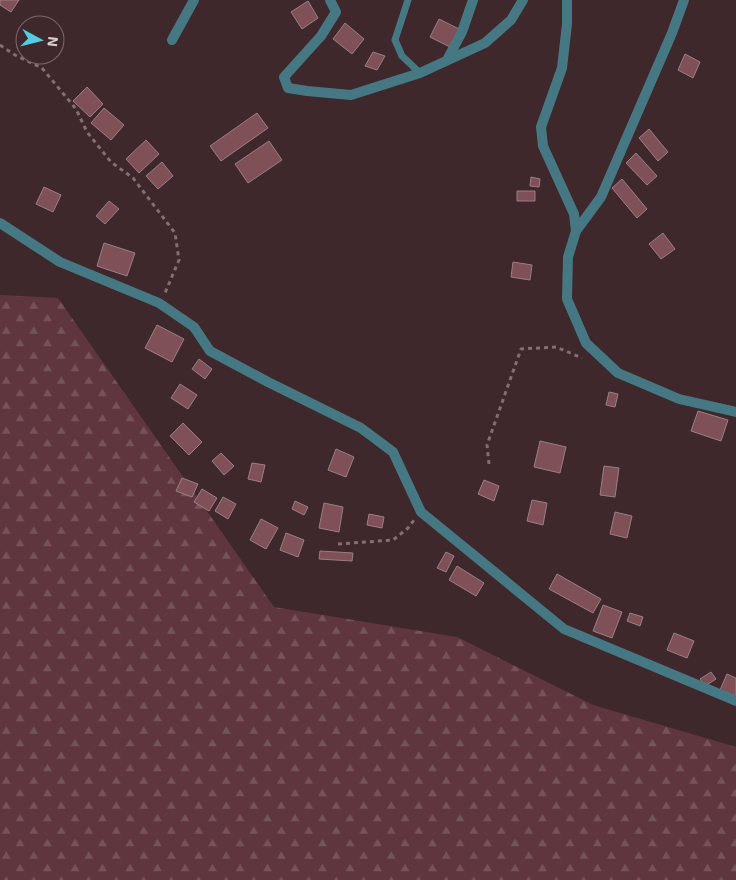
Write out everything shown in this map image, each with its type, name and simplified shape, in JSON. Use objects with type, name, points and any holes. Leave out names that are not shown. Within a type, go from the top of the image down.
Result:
[{"type":"street","points":[[172,40],[194,0]]},
{"type":"street","points":[[330,0],[336,12],[321,36],[284,78],[288,88],[307,92],[351,94],[420,73],[485,42],[511,20],[523,0]]},
{"type":"street","points":[[447,60],[462,32],[472,0]]},
{"type":"street","points":[[567,0],[567,24],[562,68],[540,127],[543,146],[574,214],[576,231]]},
{"type":"street","points":[[684,0],[672,33],[601,196],[576,231],[568,257],[567,299],[586,343],[618,373],[679,398],[736,412]]},
{"type":"street","points":[[0,223],[60,262],[159,302],[194,327],[210,351],[361,428],[393,452],[421,512],[564,629],[736,701]]},
{"type":"lane","points":[[408,0],[395,40],[402,56],[420,73]]},
{"type":"path","points":[[0,45],[15,55],[42,68],[76,109],[87,132],[111,162],[133,178],[175,233],[179,260],[168,288],[159,302]]},
{"type":"path","points":[[489,464],[487,445],[521,349],[556,347],[583,358]]},
{"type":"path","points":[[338,544],[393,540],[408,528],[421,512]]},
{"type":"green space","points":[[0,295],[58,298],[274,607],[457,637],[593,705],[736,747],[736,880],[0,880]]},
{"type":"building","points":[[0,0],[19,0],[11,12],[0,5]]},
{"type":"building","points":[[308,1],[318,18],[302,29],[291,12]]},
{"type":"building","points":[[439,19],[461,30],[452,48],[430,37]]},
{"type":"building","points":[[345,23],[364,39],[352,54],[333,39]]},
{"type":"building","points":[[373,52],[385,56],[377,70],[365,66]]},
{"type":"building","points":[[685,54],[700,62],[693,78],[678,70]]},
{"type":"building","points":[[87,87],[103,104],[90,117],[73,101]]},
{"type":"building","points":[[104,108],[124,125],[111,140],[91,123]]},
{"type":"building","points":[[257,113],[268,128],[221,161],[210,146]]},
{"type":"building","points":[[649,129],[668,152],[658,161],[639,138]]},
{"type":"building","points":[[146,140],[159,154],[139,173],[126,159]]},
{"type":"building","points":[[269,141],[282,160],[248,183],[235,164]]},
{"type":"building","points":[[636,153],[657,176],[647,185],[626,163]]},
{"type":"building","points":[[162,162],[173,176],[158,189],[146,176]]},
{"type":"building","points":[[531,177],[540,179],[539,187],[530,186]]},
{"type":"building","points":[[622,179],[647,209],[637,218],[612,188]]},
{"type":"building","points":[[44,187],[61,195],[53,212],[36,204]]},
{"type":"building","points":[[517,191],[535,191],[535,201],[517,201]]},
{"type":"building","points":[[109,201],[119,209],[105,224],[96,216]]},
{"type":"building","points":[[663,233],[675,249],[661,259],[649,244]]},
{"type":"building","points":[[104,243],[135,253],[127,276],[97,266]]},
{"type":"building","points":[[513,262],[532,265],[530,280],[511,277]]},
{"type":"building","points":[[157,325],[184,339],[172,362],[145,348]]},
{"type":"building","points":[[199,359],[212,369],[205,379],[192,369]]},
{"type":"building","points":[[180,384],[197,395],[188,409],[171,398]]},
{"type":"building","points":[[609,392],[618,394],[615,407],[606,405]]},
{"type":"building","points":[[698,411],[728,420],[721,441],[691,431]]},
{"type":"building","points":[[183,423],[202,442],[189,455],[170,436]]},
{"type":"building","points":[[540,441],[566,447],[560,473],[534,467]]},
{"type":"building","points":[[336,449],[354,457],[346,477],[328,470]]},
{"type":"building","points":[[221,453],[234,466],[224,475],[212,461]]},
{"type":"building","points":[[252,463],[265,465],[261,482],[248,479]]},
{"type":"building","points":[[604,466],[619,468],[615,497],[600,495]]},
{"type":"building","points":[[182,478],[198,484],[192,497],[176,491]]},
{"type":"building","points":[[484,480],[499,486],[494,501],[478,494]]},
{"type":"building","points":[[202,489],[217,498],[209,511],[194,502]]},
{"type":"building","points":[[223,497],[236,504],[228,519],[215,511]]},
{"type":"building","points":[[532,500],[547,503],[543,525],[527,521]]},
{"type":"building","points":[[295,501],[308,507],[304,515],[292,509]]},
{"type":"building","points":[[324,503],[343,507],[339,532],[319,528]]},
{"type":"building","points":[[615,512],[632,516],[627,538],[610,534]]},
{"type":"building","points":[[369,514],[384,517],[382,528],[367,525]]},
{"type":"building","points":[[261,519],[278,528],[266,549],[250,540]]},
{"type":"building","points":[[286,533],[304,540],[298,557],[280,550]]},
{"type":"building","points":[[320,551],[353,553],[352,561],[319,559]]},
{"type":"building","points":[[446,552],[454,556],[446,572],[437,568]]},
{"type":"building","points":[[457,566],[484,583],[476,596],[449,580]]},
{"type":"building","points":[[557,574],[601,599],[593,613],[549,589]]},
{"type":"building","points":[[603,605],[622,612],[612,638],[593,631]]},
{"type":"building","points":[[630,613],[643,617],[640,626],[627,621]]},
{"type":"building","points":[[674,633],[694,641],[687,658],[667,650]]},
{"type":"building","points":[[711,672],[716,679],[705,686],[700,679]]},
{"type":"building","points":[[727,674],[736,678],[736,696],[720,690]]}]
